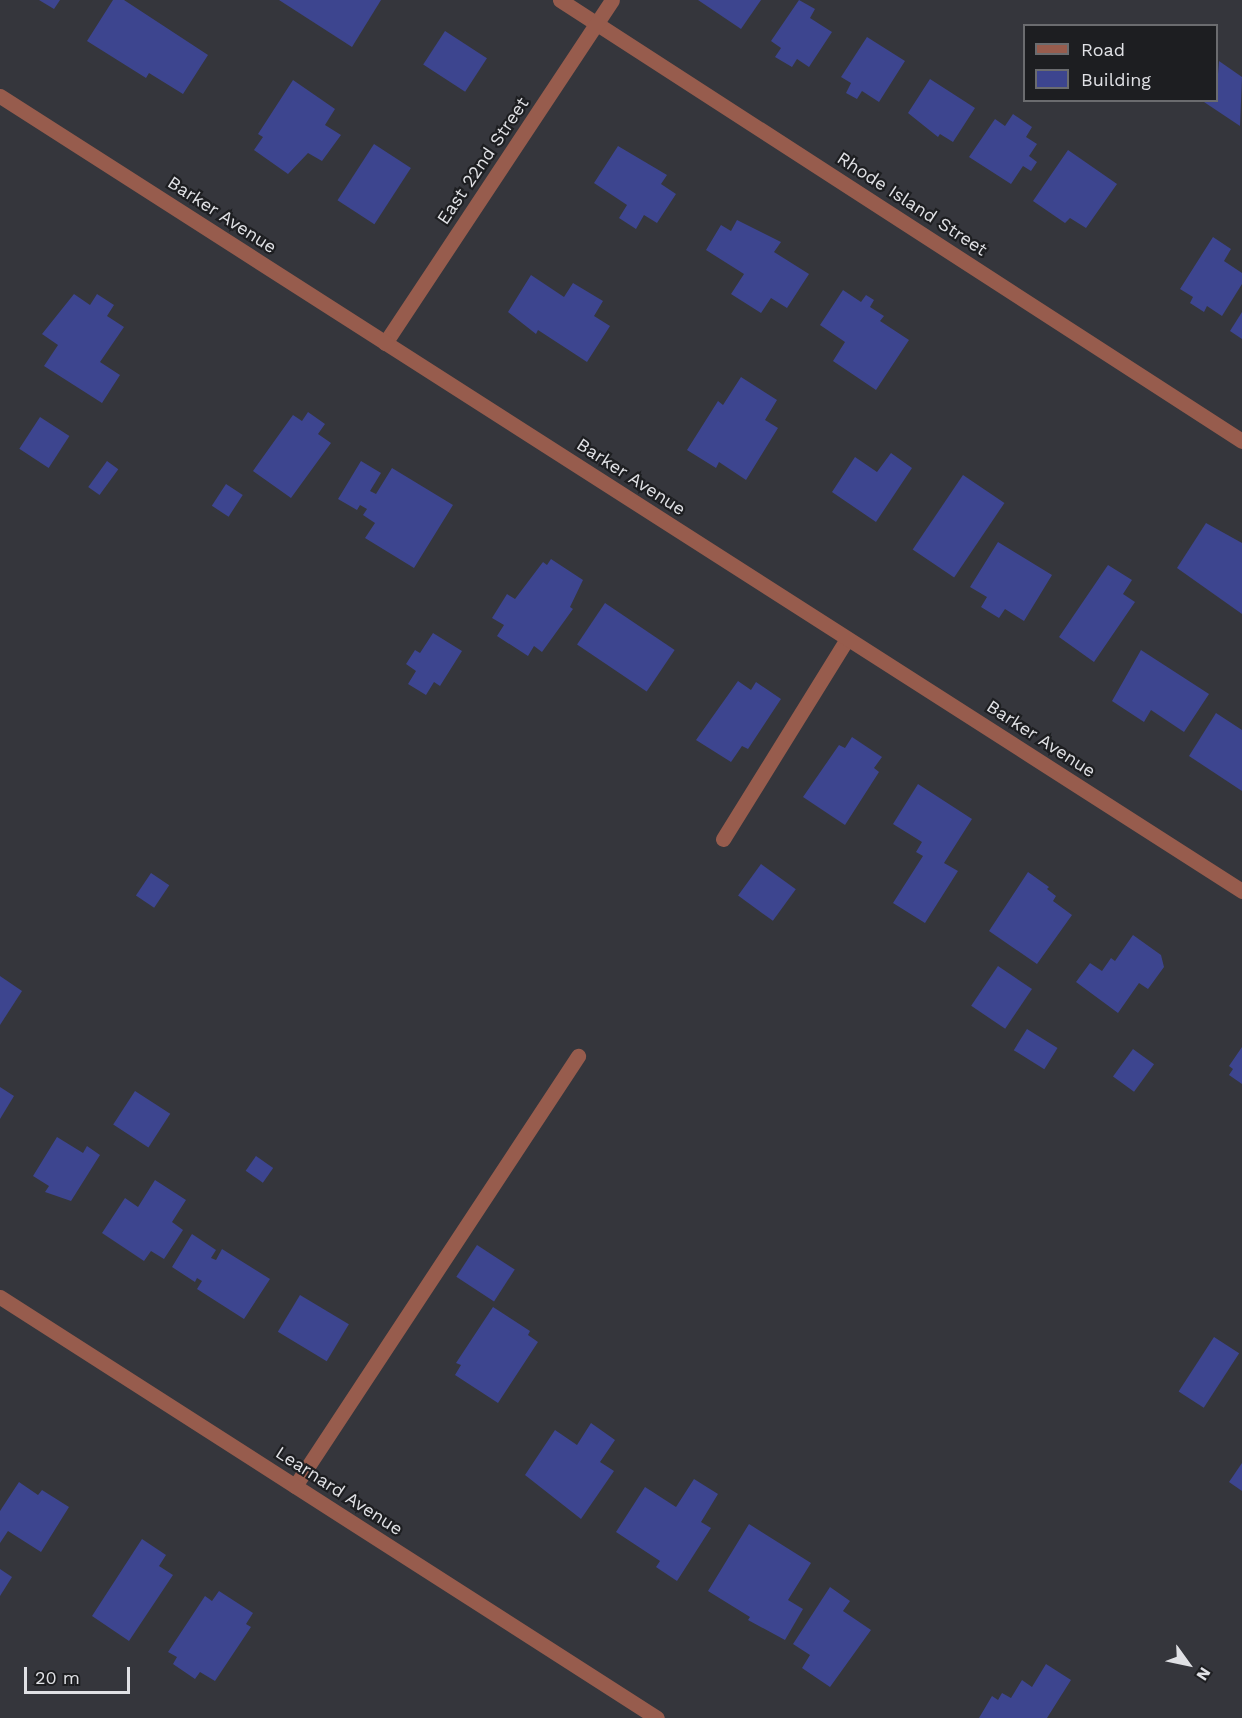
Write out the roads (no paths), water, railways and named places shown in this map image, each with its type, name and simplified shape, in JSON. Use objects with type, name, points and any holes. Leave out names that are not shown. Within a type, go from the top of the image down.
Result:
[{"type":"street","name":"Rhode Island Street","points":[[560,0],[1242,441]]},
{"type":"street","name":"East 22nd Street","points":[[386,343],[612,0]]},
{"type":"street","name":"Barker Avenue","points":[[0,96],[1242,891]]},
{"type":"street","points":[[723,839],[847,639]]},
{"type":"street","points":[[295,1486],[578,1056]]},
{"type":"street","name":"Learnard Avenue","points":[[0,1297],[657,1718]]}]
